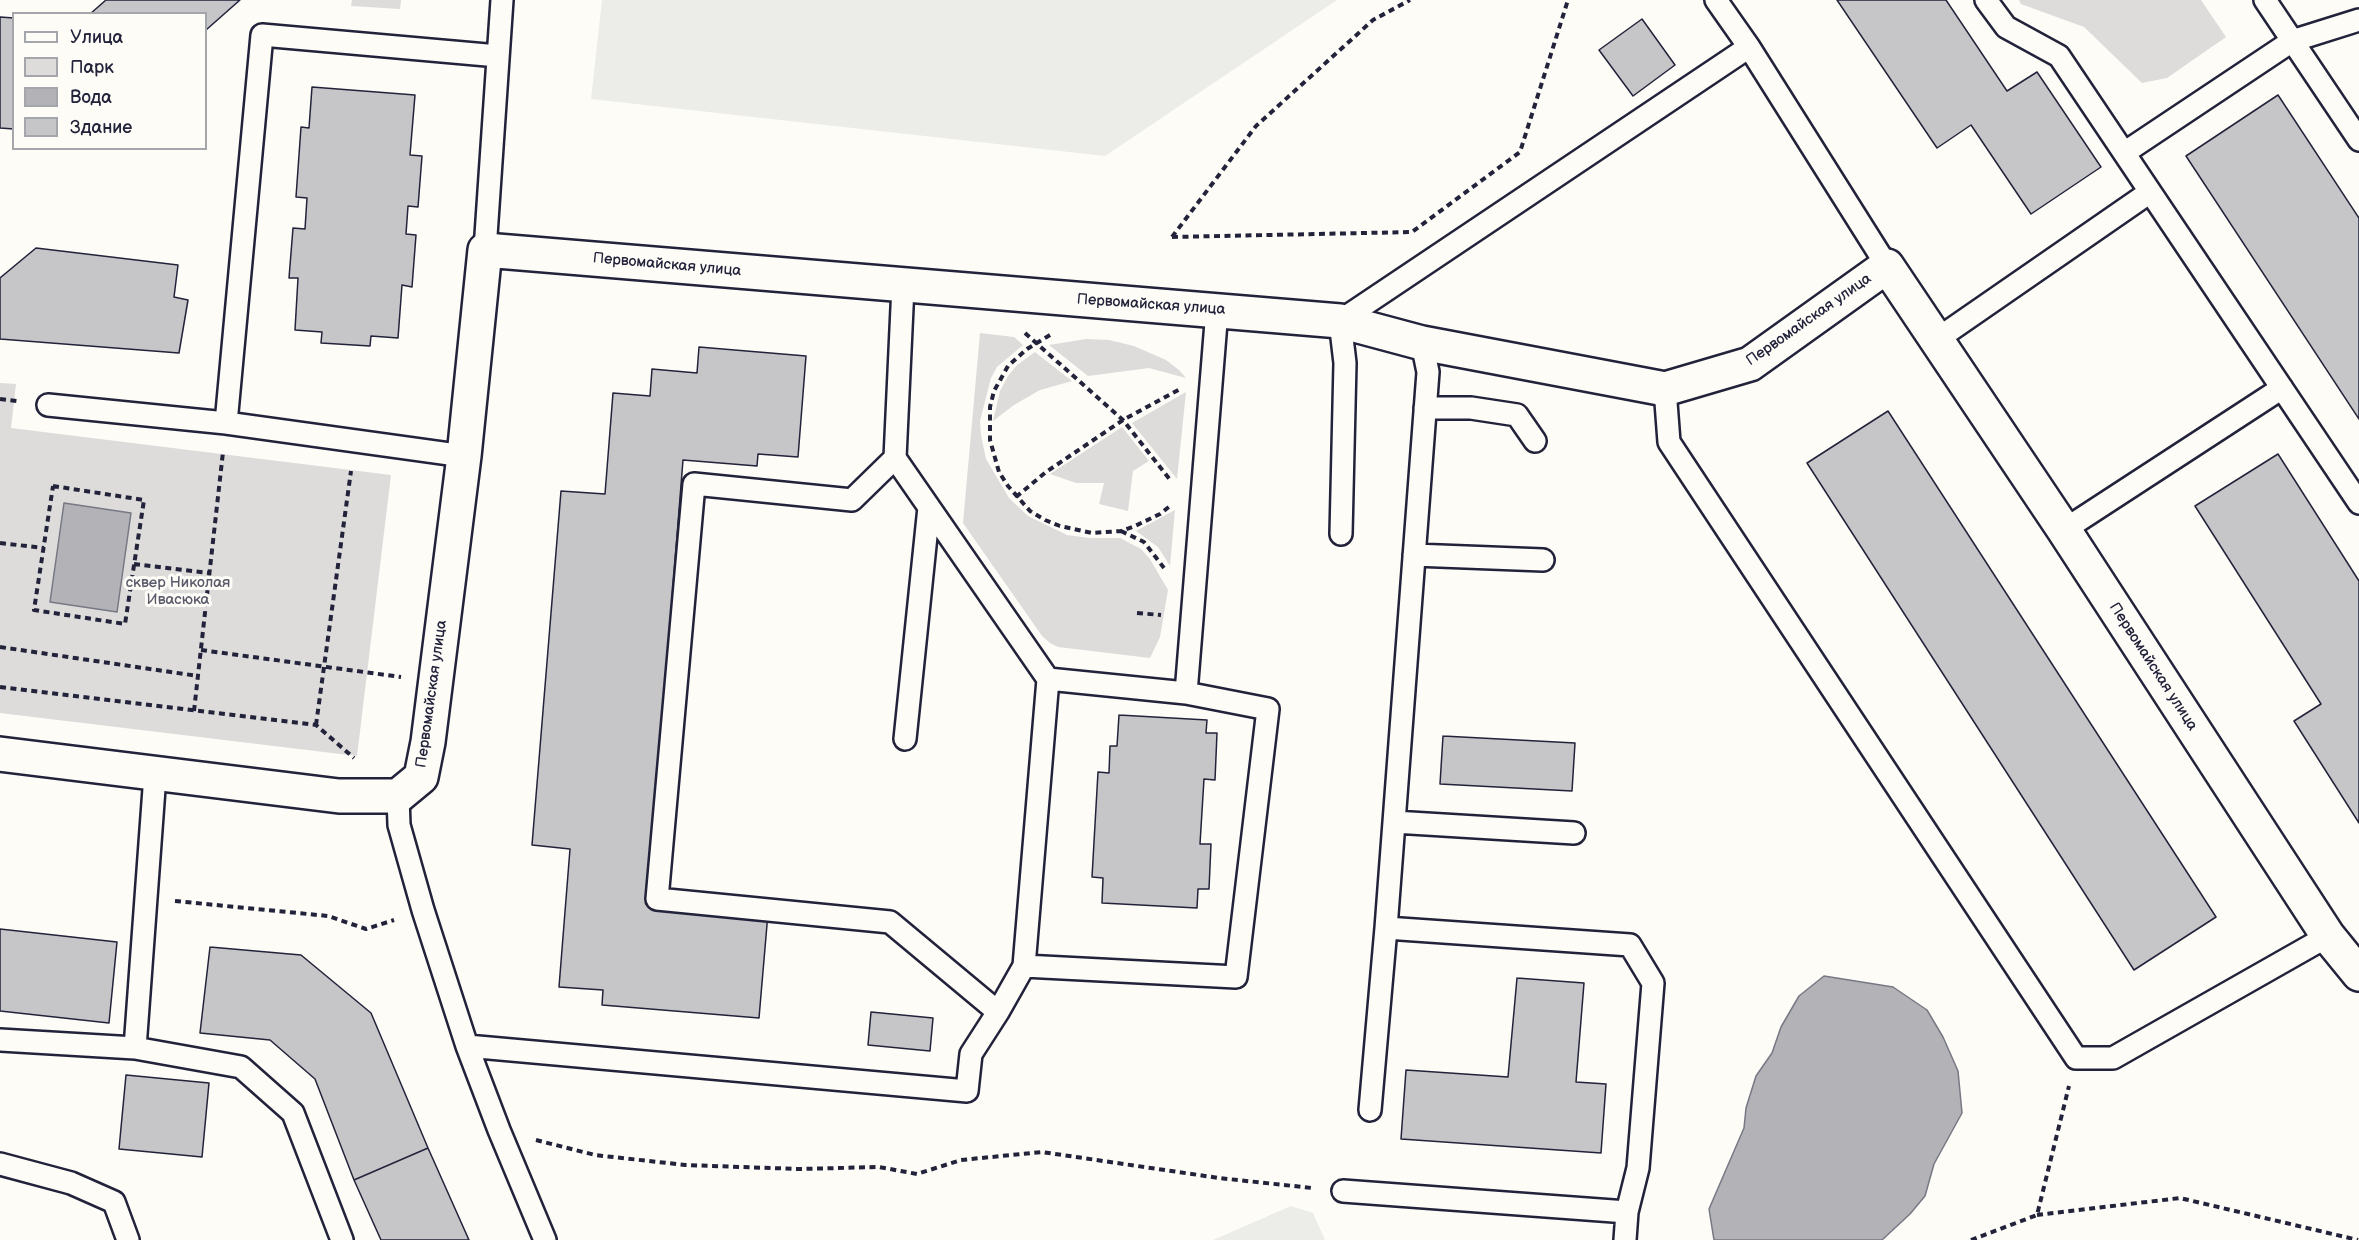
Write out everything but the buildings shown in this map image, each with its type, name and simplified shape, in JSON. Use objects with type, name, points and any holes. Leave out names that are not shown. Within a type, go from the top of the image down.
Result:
[{"type":"street","name":"Первомайская улица","points":[[398,796],[420,777],[428,742],[464,456],[485,250],[1340,321],[1422,343],[1665,389],[1750,364],[1887,266],[2064,530],[2328,936],[2359,974]]},
{"type":"street","points":[[0,754],[339,796],[398,796]]},
{"type":"lane","points":[[485,250],[502,0]]},
{"type":"lane","points":[[1716,0],[1749,47],[1887,266]]},
{"type":"lane","points":[[1986,0],[2006,27],[2059,56],[2359,503]]},
{"type":"lane","points":[[2265,0],[2359,140]]},
{"type":"lane","points":[[2124,153],[2292,41],[2359,20]]},
{"type":"lane","points":[[226,423],[262,35],[498,56]]},
{"type":"lane","points":[[1341,534],[1345,363],[1340,321],[1749,47]]},
{"type":"lane","points":[[1936,340],[2150,192]]},
{"type":"lane","points":[[467,1046],[967,1091],[971,1054],[1024,966],[1048,679],[895,458],[903,286]]},
{"type":"lane","points":[[1186,693],[1217,310]]},
{"type":"lane","points":[[1370,1110],[1428,372],[1422,343]]},
{"type":"lane","points":[[2064,530],[2282,388]]},
{"type":"lane","points":[[1665,389],[1669,442],[2076,1058],[2113,1058],[2328,936]]},
{"type":"lane","points":[[48,405],[226,423],[464,456]]},
{"type":"lane","points":[[1425,408],[1471,408],[1517,415],[1535,441]]},
{"type":"lane","points":[[895,458],[852,500],[694,484],[657,899],[890,922],[998,1012]]},
{"type":"lane","points":[[905,739],[929,507]]},
{"type":"lane","points":[[1414,555],[1543,560]]},
{"type":"lane","points":[[1024,966],[1236,977],[1268,709],[1186,693],[1048,679]]},
{"type":"lane","points":[[135,1048],[148,898],[155,775]]},
{"type":"lane","points":[[398,796],[399,825],[423,910],[467,1046],[545,1240]]},
{"type":"lane","points":[[1394,822],[1574,833]]},
{"type":"lane","points":[[1386,928],[1630,945],[1653,982],[1638,1168],[1627,1212],[1625,1240]]},
{"type":"lane","points":[[0,1040],[135,1048],[241,1067],[293,1113],[342,1240]]},
{"type":"lane","points":[[0,1164],[71,1183],[114,1202],[128,1240]]},
{"type":"lane","points":[[1343,1191],[1627,1212]]},
{"type":"path","points":[[1410,0],[1372,20],[1256,126],[1172,237],[1412,232],[1520,152],[1568,0]]},
{"type":"path","points":[[1018,327],[1123,420],[1175,485]]},
{"type":"path","points":[[1057,331],[1036,343],[1008,366],[994,392],[990,408],[990,440],[993,457],[999,472],[1016,497],[1030,511],[1060,526],[1092,533],[1120,531],[1160,514],[1175,501]]},
{"type":"path","points":[[1016,497],[1046,472],[1123,420],[1183,388]]},
{"type":"path","points":[[194,711],[226,423]]},
{"type":"path","points":[[0,687],[316,725],[355,440]]},
{"type":"path","points":[[53,486],[144,500],[134,564],[125,624],[34,610],[53,486]]},
{"type":"path","points":[[1120,531],[1144,542],[1168,576]]},
{"type":"path","points":[[0,543],[44,548]]},
{"type":"path","points":[[134,564],[209,573]]},
{"type":"path","points":[[1137,613],[1171,616]]},
{"type":"path","points":[[0,647],[198,676]]},
{"type":"path","points":[[201,650],[324,665],[434,682]]},
{"type":"path","points":[[148,898],[328,916],[366,929],[423,910]]},
{"type":"path","points":[[2037,1215],[2066,1099]]},
{"type":"path","points":[[499,1130],[595,1155],[686,1165],[799,1168],[879,1167],[916,1174],[961,1160],[1042,1152],[1219,1178],[1343,1191]]},
{"type":"path","points":[[1971,1240],[2037,1215],[2181,1198],[2358,1240]]},
{"type":"shaded area","points":[[602,0],[1337,0],[1105,156],[591,99]]},
{"type":"shaded area","points":[[1291,1206],[1313,1213],[1325,1240],[1213,1240]]},
{"type":"green space","points":[[352,0],[401,0],[400,9],[351,6]]},
{"type":"green space","points":[[2019,0],[2201,0],[2226,37],[2167,78],[2142,83],[2084,27],[2021,4]]},
{"type":"green space","points":[[980,333],[1014,337],[1023,345],[997,367],[991,378],[980,421],[986,459],[1009,498],[1028,516],[1067,535],[1120,538],[1141,549],[1150,559],[1168,590],[1160,637],[1150,658],[1058,647],[1050,643],[1042,636],[963,523]]},
{"type":"green space","points":[[1086,339],[1109,340],[1134,346],[1166,360],[1186,378],[1149,368],[1088,376],[1049,345]]},
{"type":"green space","points":[[1035,352],[1072,381],[1040,390],[993,421],[1000,391],[1008,376],[1017,365]]},
{"type":"green space","name":"сквер Николая Ивасюка","points":[[0,383],[16,384],[11,428],[391,475],[357,756],[0,713]]},
{"type":"green space","points":[[1186,392],[1177,479],[1132,423]]},
{"type":"green space","points":[[1122,427],[1149,461],[1133,471],[1128,511],[1099,504],[1104,483],[1076,483],[1050,474]]},
{"type":"green space","points":[[1175,510],[1170,566],[1158,547],[1136,531]]},
{"type":"water","points":[[64,503],[131,513],[117,612],[50,602]]},
{"type":"water","points":[[1824,976],[1893,987],[1927,1010],[1943,1037],[1958,1071],[1962,1113],[1934,1164],[1925,1196],[1910,1214],[1882,1240],[1714,1240],[1709,1209],[1744,1128],[1746,1108],[1756,1076],[1772,1053],[1781,1027],[1799,996]]}]
